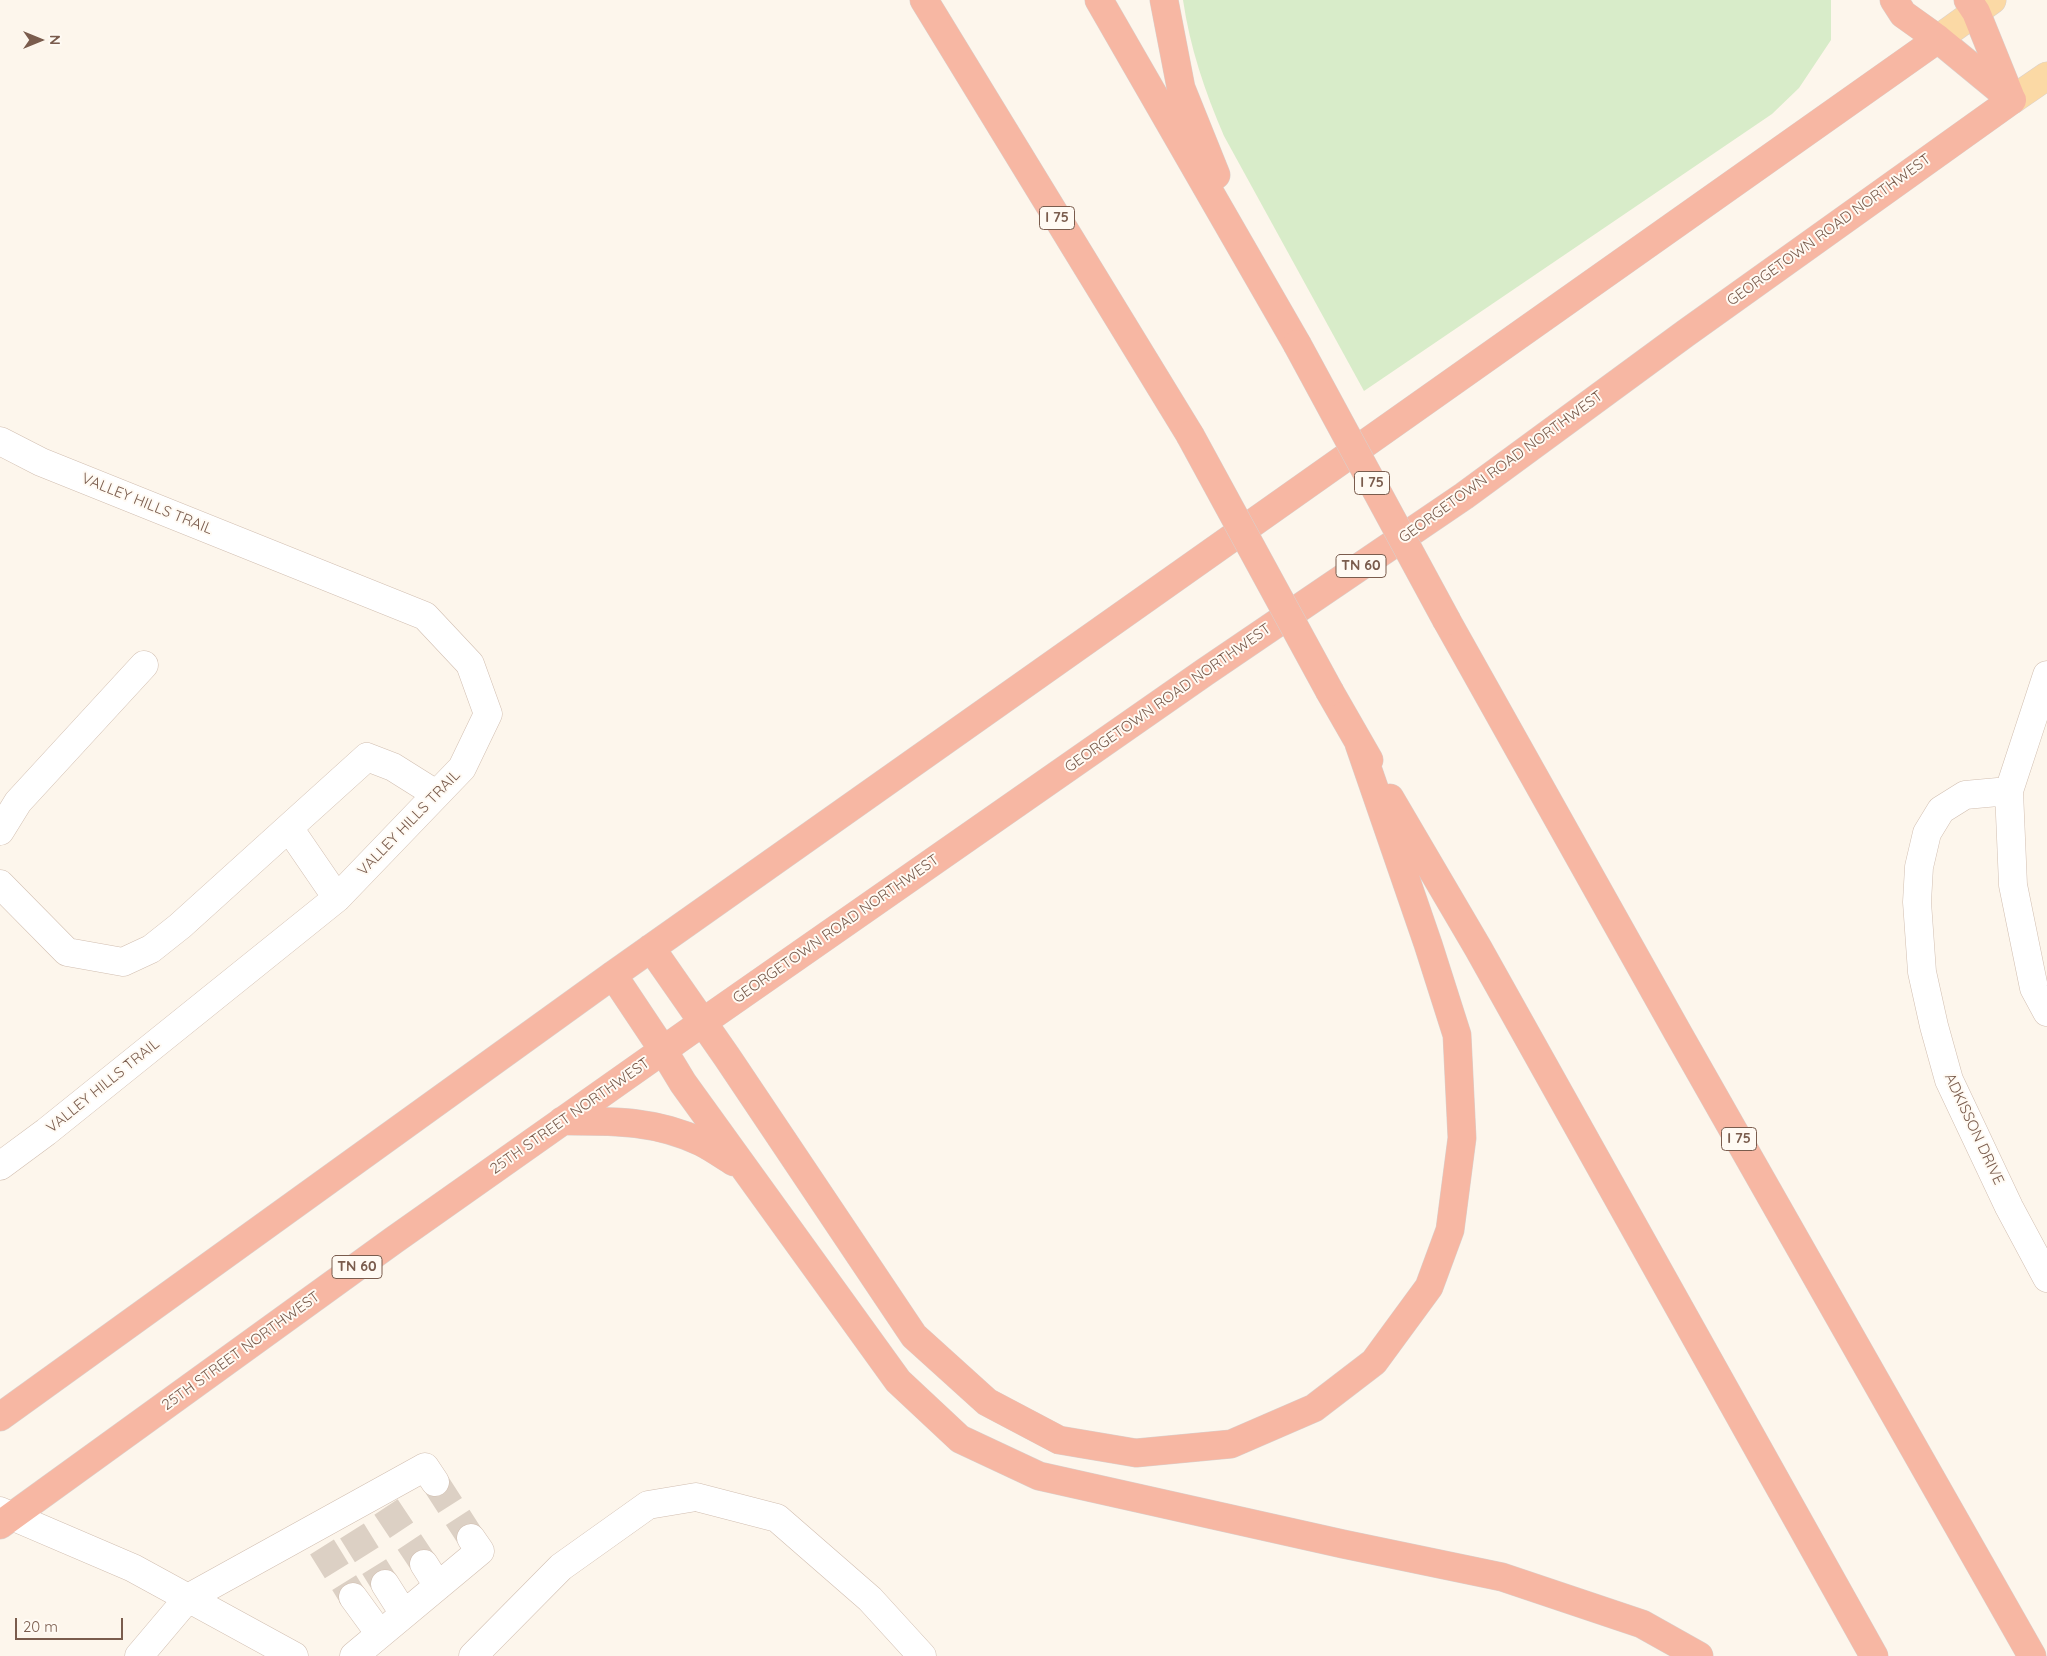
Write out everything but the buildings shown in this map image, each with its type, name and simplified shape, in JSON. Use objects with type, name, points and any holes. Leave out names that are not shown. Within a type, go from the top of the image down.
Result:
[{"type":"highway","name":"I 75","points":[[924,0],[1190,435],[1359,744],[1478,948],[1874,1656]]},
{"type":"highway","name":"I 75","points":[[1099,0],[1296,344],[1447,621],[1678,1033],[2032,1656]]},
{"type":"highway","points":[[1164,0],[1182,88],[1249,261]]},
{"type":"highway","points":[[1894,0],[1903,14],[1938,39],[2012,100]]},
{"type":"highway","points":[[1979,4],[2012,100]]},
{"type":"highway","points":[[0,1417],[613,975],[1938,39]]},
{"type":"highway","name":"GEORGETOWN ROAD NORTHWEST","points":[[703,1022],[1205,672],[1464,496],[1686,332],[2012,100]]},
{"type":"highway","points":[[651,948],[703,1022],[914,1336],[986,1402],[1059,1440],[1136,1453],[1231,1444],[1314,1408],[1374,1362],[1429,1287],[1450,1230],[1462,1138],[1458,1035],[1359,744]]},
{"type":"highway","points":[[613,975],[683,1083],[898,1381],[960,1438],[1039,1476],[1343,1544],[1502,1577],[1642,1624],[1699,1656]]},
{"type":"highway","name":"25TH STREET NORTHWEST","points":[[4,1517],[703,1022]]},
{"type":"highway","points":[[562,1121],[616,1120],[659,1127],[702,1142],[745,1169]]},
{"type":"main road","points":[[1938,39],[1979,4]]},
{"type":"main road","name":"GEORGETOWN ROAD NORTHWEST","points":[[2012,100],[2047,76]]},
{"type":"street","name":"VALLEY HILLS TRAIL","points":[[0,441],[41,462],[425,616],[470,664],[488,714],[462,768],[337,898],[46,1132],[0,1166]]},
{"type":"street","points":[[0,831],[18,802],[144,665]]},
{"type":"street","points":[[2047,675],[2010,791],[2013,885],[2034,988],[2047,1012]]},
{"type":"street","points":[[0,884],[67,952],[123,962],[151,949],[367,757],[393,767],[436,794]]},
{"type":"street","name":"ADKISSON DRIVE","points":[[2010,791],[1965,795],[1941,810],[1927,833],[1920,867],[1917,902],[1922,972],[1949,1080],[2010,1207],[2047,1278]]},
{"type":"street","points":[[289,828],[337,898]]},
{"type":"street","points":[[140,1656],[188,1598],[316,1539],[347,1522],[382,1500],[425,1467],[435,1482]]},
{"type":"street","points":[[484,1652],[562,1567],[648,1505],[696,1497],[777,1518],[870,1598],[922,1656]]},
{"type":"street","points":[[4,1517],[133,1568],[294,1656]]},
{"type":"street","points":[[354,1656],[404,1614],[431,1575],[480,1551],[471,1538]]},
{"type":"street","points":[[385,1584],[404,1614]]},
{"type":"street","points":[[353,1597],[380,1634]]},
{"type":"green space","points":[[1183,0],[1831,0],[1831,40],[1799,88],[1772,114],[1364,391],[1224,136],[1199,70]]},
{"type":"tunnel","points":[[435,1482],[471,1538]]},
{"type":"tunnel","points":[[386,1507],[424,1564]]},
{"type":"tunnel","points":[[352,1531],[385,1584]]},
{"type":"tunnel","points":[[322,1547],[353,1597]]}]
